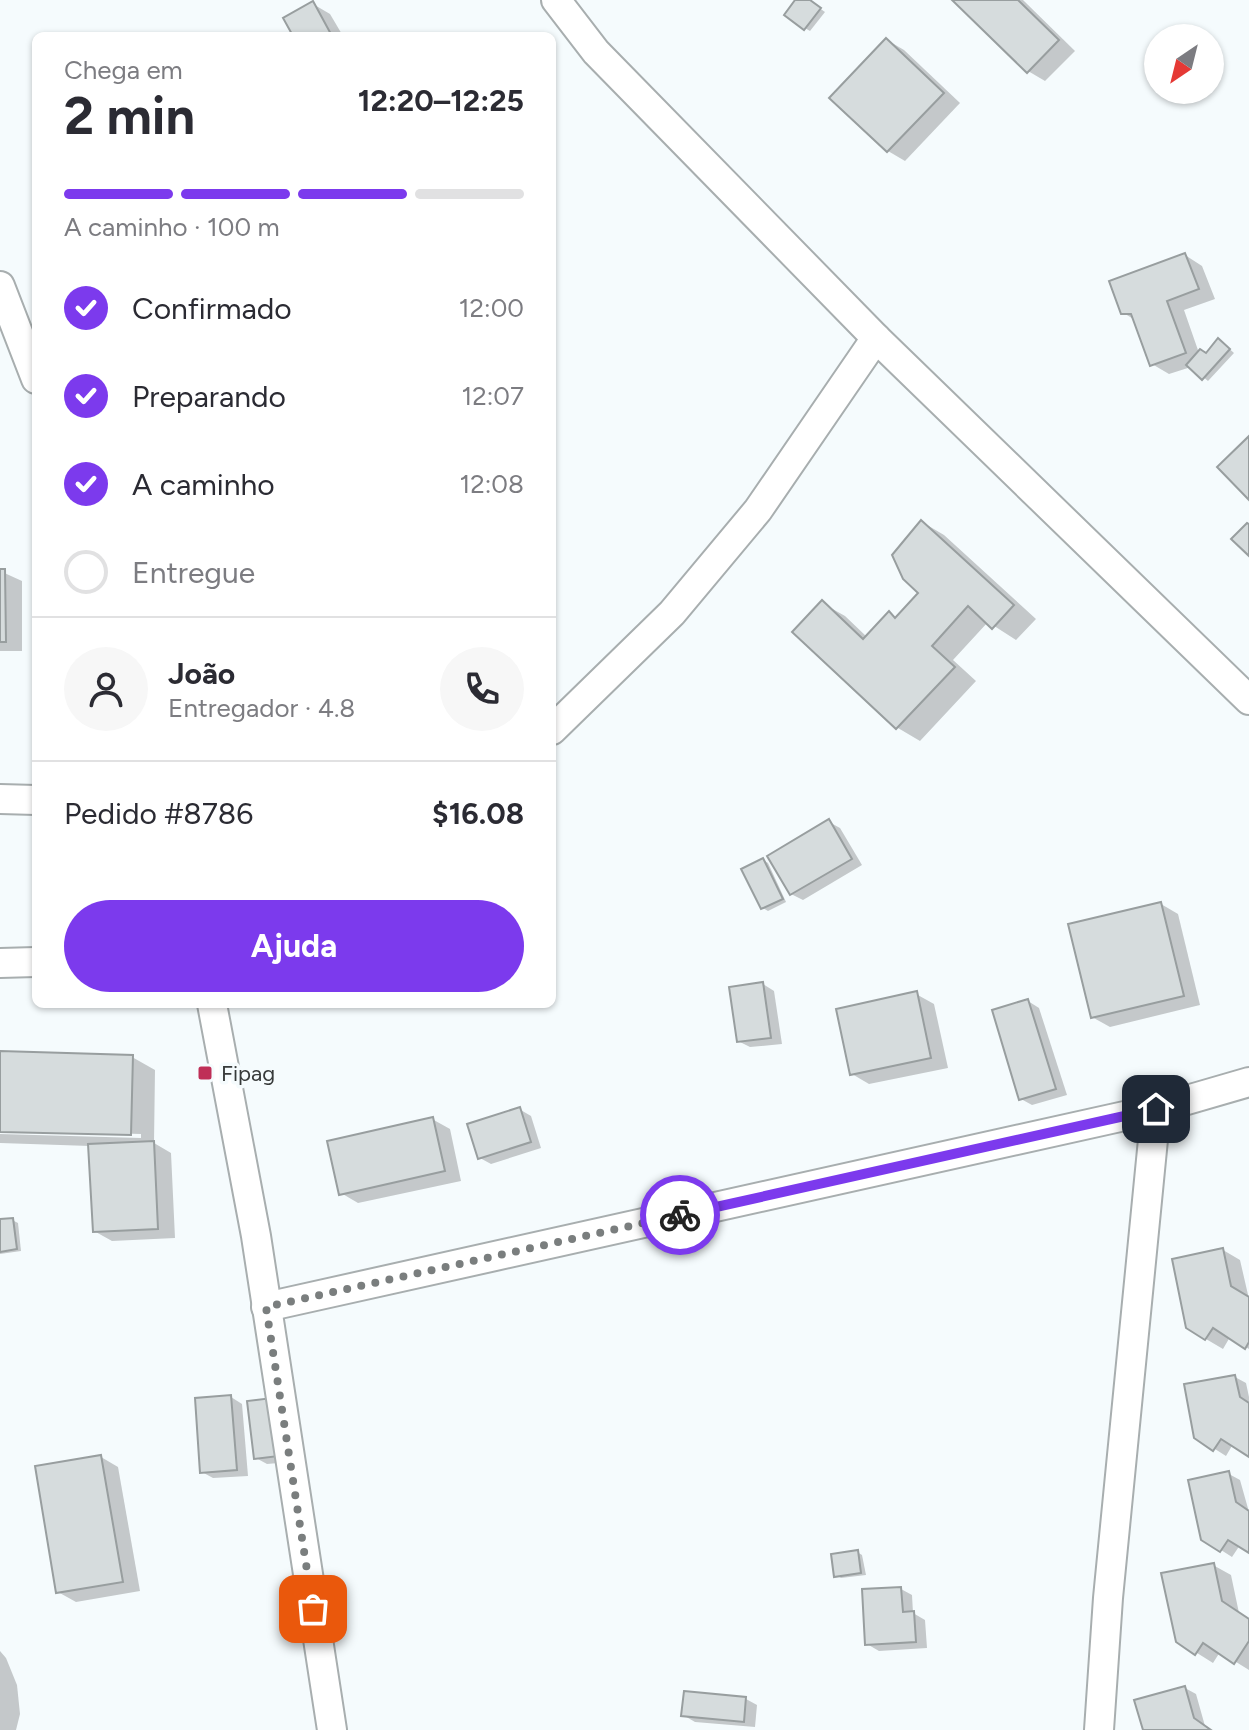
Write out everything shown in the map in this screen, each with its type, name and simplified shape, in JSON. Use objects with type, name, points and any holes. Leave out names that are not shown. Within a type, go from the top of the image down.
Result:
[{"type":"street","points":[[556,0],[596,52],[876,338],[1249,700]]},
{"type":"street","points":[[0,286],[32,369]]},
{"type":"street","points":[[556,726],[672,613],[758,510],[876,338]]},
{"type":"street","points":[[0,799],[32,800]]},
{"type":"street","points":[[0,963],[32,962]]},
{"type":"street","points":[[213,1008],[256,1236],[332,1730]]},
{"type":"street","points":[[266,1307],[1156,1109],[1249,1082]]},
{"type":"street","points":[[1099,1730],[1108,1598],[1156,1109]]},
{"type":"building","points":[[795,0],[810,0],[821,8],[804,30],[784,15]]},
{"type":"building","points":[[952,0],[1018,0],[1059,40],[1027,73]]},
{"type":"building","points":[[313,1],[330,32],[291,32],[283,18]]},
{"type":"building","points":[[886,38],[944,93],[887,152],[829,98]]},
{"type":"building","points":[[1185,253],[1199,289],[1167,301],[1186,353],[1150,366],[1131,314],[1121,314],[1109,281]]},
{"type":"building","points":[[1218,338],[1230,349],[1202,380],[1186,365],[1200,349],[1206,353]]},
{"type":"building","points":[[1249,436],[1249,500],[1217,467]]},
{"type":"building","points":[[921,520],[1014,605],[992,629],[968,606],[932,646],[955,667],[896,729],[792,632],[822,600],[863,639],[889,611],[895,618],[918,593],[903,579],[892,555]]},
{"type":"building","points":[[1249,524],[1249,556],[1231,539]]},
{"type":"building","points":[[0,569],[5,569],[6,642],[0,642]]},
{"type":"building","points":[[829,819],[852,859],[790,895],[767,856]]},
{"type":"building","points":[[763,858],[783,899],[761,909],[741,869]]},
{"type":"building","points":[[1161,902],[1184,996],[1091,1018],[1068,924]]},
{"type":"building","points":[[763,982],[771,1038],[737,1042],[729,987]]},
{"type":"building","points":[[917,991],[931,1058],[850,1075],[836,1009]]},
{"type":"building","points":[[1028,999],[1056,1089],[1019,1100],[992,1010]]},
{"type":"building","points":[[0,1051],[133,1055],[131,1135],[0,1132]]},
{"type":"building","points":[[520,1107],[531,1142],[478,1159],[467,1124]]},
{"type":"building","points":[[433,1117],[445,1171],[339,1195],[327,1141]]},
{"type":"building","points":[[154,1141],[158,1229],[93,1232],[88,1144]]},
{"type":"building","points":[[13,1218],[17,1249],[0,1252],[0,1219]]},
{"type":"building","points":[[1223,1248],[1231,1286],[1249,1297],[1249,1342],[1245,1349],[1213,1328],[1205,1340],[1186,1328],[1172,1259]]},
{"type":"building","points":[[1235,1375],[1240,1397],[1249,1403],[1249,1457],[1221,1439],[1213,1451],[1194,1438],[1184,1384]]},
{"type":"building","points":[[231,1395],[237,1470],[200,1473],[195,1398]]},
{"type":"building","points":[[272,1398],[279,1456],[254,1459],[247,1401]]},
{"type":"building","points":[[101,1455],[123,1582],[56,1593],[35,1466]]},
{"type":"building","points":[[1229,1471],[1236,1502],[1249,1511],[1249,1553],[1228,1540],[1220,1552],[1201,1540],[1188,1480]]},
{"type":"building","points":[[858,1550],[861,1573],[834,1577],[831,1554]]},
{"type":"building","points":[[1214,1563],[1222,1601],[1249,1619],[1249,1641],[1234,1664],[1203,1643],[1195,1655],[1176,1642],[1161,1573]]},
{"type":"building","points":[[901,1587],[903,1612],[914,1611],[916,1642],[865,1645],[862,1589]]},
{"type":"building","points":[[1185,1686],[1194,1718],[1211,1730],[1143,1730],[1134,1700]]},
{"type":"building","points":[[684,1691],[746,1697],[744,1722],[681,1716]]},
{"type":"way so far","points":[[313,1609],[266,1307],[680,1215]]},
{"type":"place","name":"Fipag","points":[[205,1073]]},
{"type":"route","points":[[680,1215],[1156,1109]]}]
